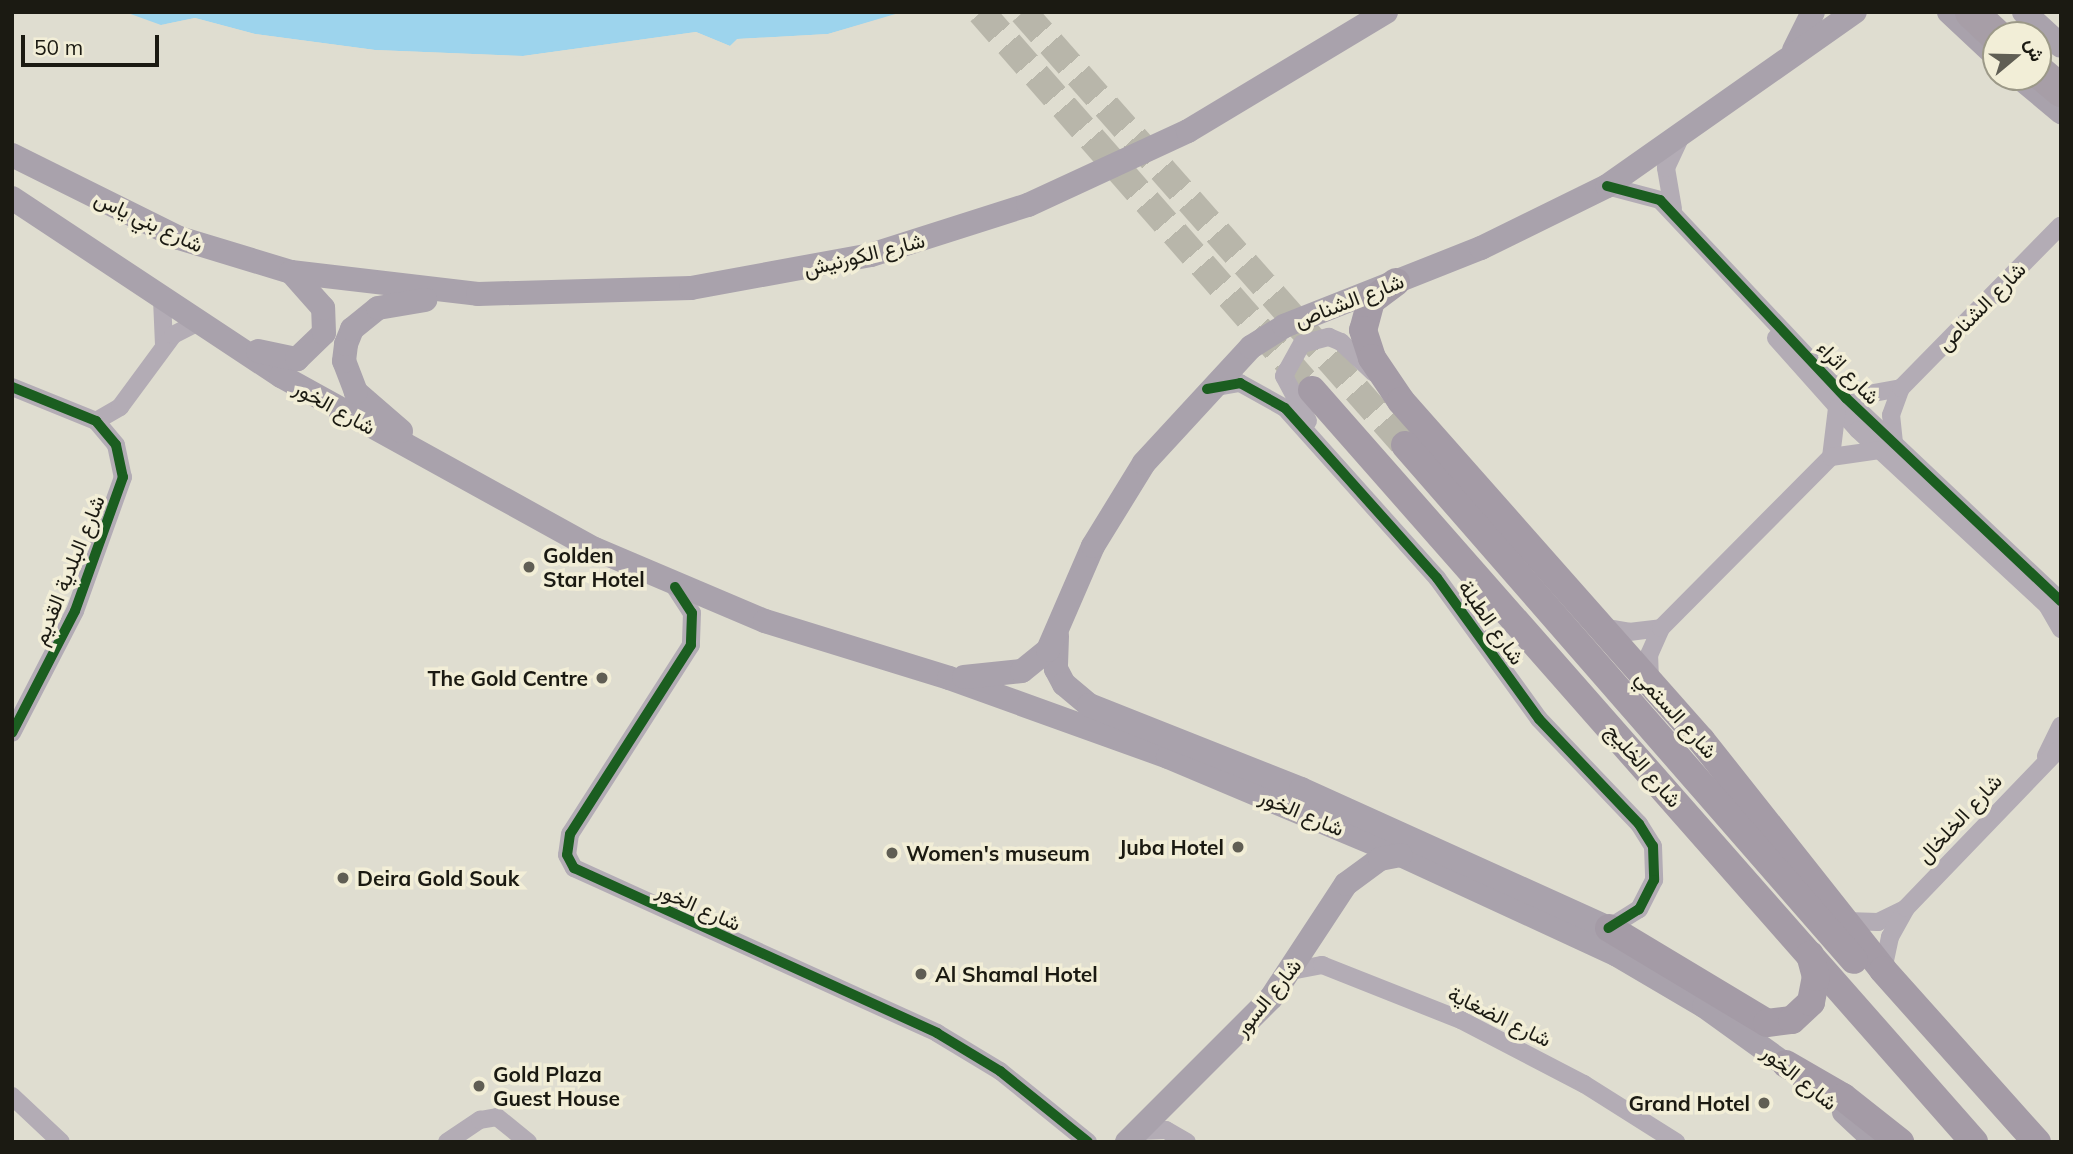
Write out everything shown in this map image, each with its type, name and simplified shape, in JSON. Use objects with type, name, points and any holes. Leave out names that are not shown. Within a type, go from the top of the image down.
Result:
[{"type":"main road","name":"شارع الكورنيش","points":[[291,272],[478,294],[691,288],[812,268],[930,239],[1139,156],[1386,12]]},
{"type":"main road","points":[[1776,69],[1799,44],[1813,12]]},
{"type":"main road","name":"شارع الشناص","points":[[949,678],[1022,671],[1057,636],[1117,503],[1207,389],[1284,326],[1523,229],[1607,186],[1679,140],[1856,12]]},
{"type":"main road","points":[[1949,12],[1982,43]]},
{"type":"main road","points":[[2024,12],[2061,46]]},
{"type":"main road","points":[[2035,91],[2061,113]]},
{"type":"main road","name":"شارع بني ياس","points":[[12,155],[180,238],[291,272]]},
{"type":"main road","name":"شارع الخور","points":[[12,198],[206,328],[447,470],[675,587],[816,639],[949,678],[1168,757],[1401,855],[1628,961],[1786,1064],[1876,1142]]},
{"type":"main road","points":[[206,328],[285,360],[309,354],[324,334],[323,308],[291,272]]},
{"type":"main road","name":"شارع الستمي","points":[[1396,282],[1371,301],[1363,330],[1372,358],[1401,401],[1752,799],[1883,970],[2037,1142]]},
{"type":"main road","points":[[447,470],[356,392],[344,361],[345,344],[358,323],[378,308],[478,294]]},
{"type":"main road","name":"شارع الخليج","points":[[1312,390],[1975,1142]]},
{"type":"main road","name":"شارع الخليج","points":[[1405,445],[2017,1142]]},
{"type":"main road","name":"شارع الخور","points":[[1057,636],[1054,652],[1063,684],[1089,705],[1301,789],[1609,928]]},
{"type":"main road","name":"شارع السور","points":[[1134,1136],[1292,971],[1346,884],[1380,859],[1401,855]]},
{"type":"main road","points":[[1609,928],[1767,1023],[1792,1020],[1811,1002],[1816,977],[1809,952]]},
{"type":"main road","points":[[1786,1064],[1843,1097],[1900,1142]]},
{"type":"street","points":[[1674,212],[1666,168],[1679,140]]},
{"type":"street","name":"شارع اثراء","points":[[1607,186],[1644,190],[1674,212],[1841,403],[2032,591],[2061,629]]},
{"type":"street","name":"شارع الشناص","points":[[1887,447],[1891,415],[1901,388],[2061,225]]},
{"type":"street","points":[[162,299],[164,344]]},
{"type":"street","points":[[12,387],[96,421],[120,407],[164,344],[206,328]]},
{"type":"street","points":[[1330,456],[1286,386],[1286,366],[1302,344],[1329,337],[1340,342],[1401,401]]},
{"type":"street","name":"شارع الطبلة","points":[[1207,389],[1240,383],[1272,396],[1330,456],[1437,578],[1539,719],[1647,835],[1656,863],[1648,895],[1626,920],[1609,928]]},
{"type":"street","points":[[1651,684],[1649,654],[1661,628],[1831,457],[1841,403],[1901,388]]},
{"type":"street","points":[[116,445],[120,407]]},
{"type":"street","name":"شارع البلدية القديم","points":[[12,733],[62,639],[110,523],[123,477],[116,445],[96,421]]},
{"type":"street","points":[[1831,457],[1887,447]]},
{"type":"street","name":"شارع اثراء","points":[[1887,447],[2061,601]]},
{"type":"street","name":"شارع الخور","points":[[675,587],[692,613],[691,645],[570,834],[567,855],[573,868],[937,1033],[1026,1090],[1088,1142]]},
{"type":"street","points":[[1598,626],[1629,632],[1661,628]]},
{"type":"street","name":"شارع الخلخال","points":[[2044,759],[2061,724]]},
{"type":"street","name":"شارع الخلخال","points":[[1883,970],[1890,937],[1906,908],[2044,759],[2061,747]]},
{"type":"street","name":"شارع الخلخال","points":[[1846,921],[1878,922],[1906,908]]},
{"type":"street","name":"شارع الضغاية","points":[[1292,971],[1322,965],[1461,1020],[1584,1084],[1676,1142]]},
{"type":"street","points":[[12,1096],[61,1142]]},
{"type":"street","points":[[447,1142],[480,1120],[504,1119],[528,1142]]},
{"type":"street","points":[[1134,1136],[1166,1130],[1187,1142]]},
{"type":"water","points":[[125,12],[902,12],[828,34],[738,39],[730,46],[696,32],[523,56],[375,50],[255,34],[195,18],[161,25]]},
{"type":"pier","points":[[905,12],[829,37],[739,43],[730,49],[696,35],[575,57],[523,59],[374,53],[254,37],[195,22],[161,25],[195,18],[255,34],[375,50],[523,56],[696,32],[730,46],[737,39],[828,34]]},
{"type":"tunnel","points":[[981,12],[1312,390]]},
{"type":"tunnel","points":[[1023,12],[1405,445]]},
{"type":"cycle path","points":[[1607,186],[1660,200],[1846,398],[2061,601]]},
{"type":"cycle path","points":[[1207,389],[1240,383],[1285,408],[1437,578],[1539,719],[1639,824],[1653,846],[1654,880],[1639,909],[1609,928]]},
{"type":"cycle path","points":[[12,387],[96,421],[116,445],[123,477],[75,611],[12,733]]},
{"type":"cycle path","points":[[675,587],[692,613],[691,645],[570,834],[567,855],[574,868],[937,1033],[1000,1071],[1088,1142]]},
{"type":"place","name":"Golden Star Hotel","points":[[529,567]]},
{"type":"place","name":"The Gold Centre","points":[[602,678]]},
{"type":"place","name":"Juba Hotel","points":[[1238,847]]},
{"type":"place","name":"Women's museum","points":[[892,853]]},
{"type":"place","name":"Deira Gold Souk","points":[[343,878]]},
{"type":"place","name":"Al Shamal Hotel","points":[[921,974]]},
{"type":"place","name":"Gold Plaza Guest House","points":[[479,1086]]},
{"type":"place","name":"Grand Hotel","points":[[1764,1103]]}]
